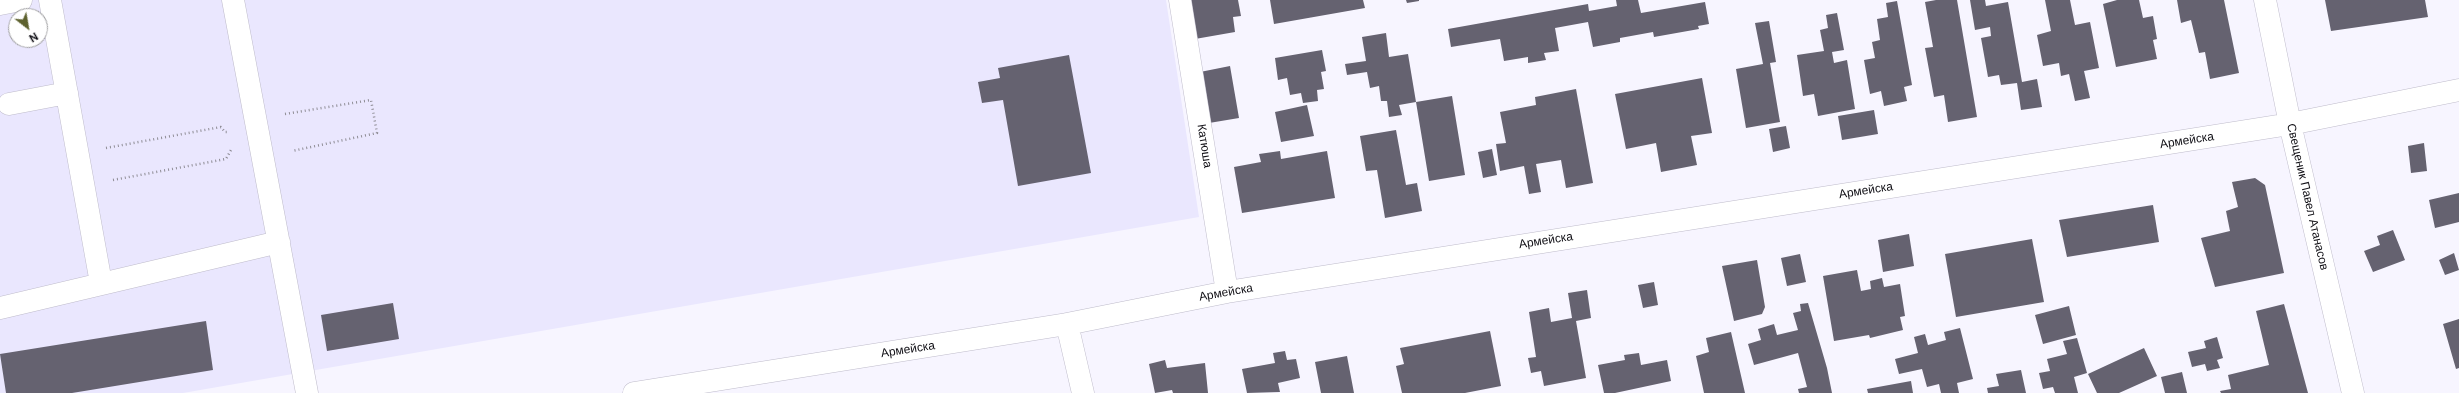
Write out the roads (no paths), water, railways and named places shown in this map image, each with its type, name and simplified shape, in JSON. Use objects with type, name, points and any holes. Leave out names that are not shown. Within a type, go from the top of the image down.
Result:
[{"type":"street","points":[[0,4],[21,0]]},
{"type":"street","points":[[50,0],[101,284]]},
{"type":"street","points":[[233,0],[307,393]]},
{"type":"street","name":"Катюша","points":[[1180,0],[1227,292]]},
{"type":"street","name":"Свещеник Павел Атанасов","points":[[2265,0],[2290,124],[2353,393]]},
{"type":"street","name":"Армейска","points":[[634,393],[1068,324],[1227,292],[2290,124],[2459,90]]},
{"type":"street","points":[[9,104],[67,93]]},
{"type":"street","points":[[0,308],[279,242]]},
{"type":"street","points":[[1068,324],[1083,393]]}]
